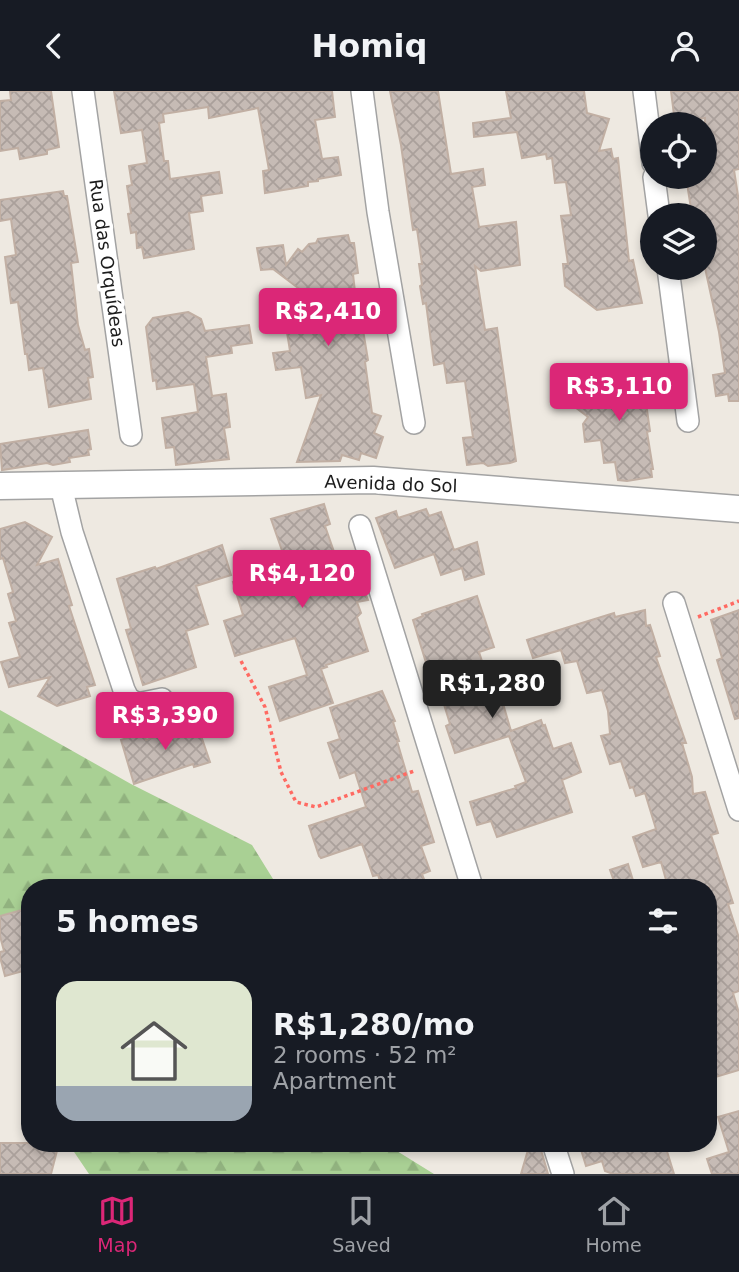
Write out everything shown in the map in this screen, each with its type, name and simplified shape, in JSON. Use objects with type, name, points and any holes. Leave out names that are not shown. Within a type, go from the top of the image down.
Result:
[{"type":"street","name":"Rua das Orquídeas","points":[[83,91],[131,435]]},
{"type":"street","points":[[362,91],[378,212],[414,423]]},
{"type":"street","points":[[644,91],[647,112]]},
{"type":"street","points":[[670,280],[688,421]]},
{"type":"street","name":"Avenida do Sol","points":[[0,486],[373,480],[739,509]]},
{"type":"street","points":[[61,487],[72,532],[124,690],[128,698],[137,704],[162,699]]},
{"type":"street","points":[[360,526],[469,879]]},
{"type":"street","points":[[674,603],[739,810]]},
{"type":"street","points":[[556,1152],[563,1174]]},
{"type":"path","points":[[681,623],[739,601]]},
{"type":"path","points":[[241,661],[264,707],[281,772],[296,802],[316,807],[432,764]]},
{"type":"green space","points":[[0,710],[131,784],[252,845],[273,879],[21,879],[21,953],[0,936]]},
{"type":"green space","points":[[74,1152],[399,1152],[434,1174],[89,1174]]},
{"type":"building","points":[[10,91],[51,91],[59,147],[47,150],[47,154],[20,159],[18,148],[0,151],[0,101],[11,100]]},
{"type":"building","points":[[114,91],[332,91],[335,117],[315,120],[322,159],[338,157],[341,175],[308,182],[308,186],[265,193],[263,171],[269,170],[258,108],[209,118],[208,107],[163,114],[164,122],[159,123],[164,161],[168,161],[170,179],[219,172],[222,193],[201,196],[203,211],[189,213],[194,249],[144,258],[142,247],[137,248],[136,232],[131,233],[127,186],[132,185],[129,166],[147,163],[142,130],[121,133]]},
{"type":"building","points":[[390,91],[438,91],[451,174],[483,169],[485,185],[472,187],[479,227],[516,222],[520,265],[481,271],[475,266],[485,330],[497,328],[516,461],[510,463],[467,465],[463,438],[473,437],[465,381],[447,383],[444,363],[434,365],[426,303],[423,304],[420,286],[419,264],[422,264],[417,229],[413,230]]},
{"type":"building","points":[[506,91],[584,91],[587,113],[609,119],[599,151],[611,149],[613,159],[618,158],[629,261],[633,260],[642,303],[597,310],[565,286],[563,264],[568,264],[561,216],[571,215],[566,182],[555,183],[552,158],[547,159],[546,154],[522,158],[517,132],[474,137],[473,123],[511,118]]},
{"type":"building","points":[[671,91],[739,91],[739,169],[734,170],[739,202],[739,401],[729,401],[728,394],[716,396],[713,375],[725,373],[708,280],[717,280],[717,203],[690,203],[688,189],[717,189],[717,112],[674,112]]},
{"type":"building","points":[[63,191],[64,196],[67,196],[78,262],[71,263],[78,325],[85,350],[89,349],[93,377],[88,378],[91,399],[49,407],[43,368],[29,370],[18,302],[11,303],[5,257],[16,255],[11,219],[0,221],[0,200]]},
{"type":"building","points":[[348,235],[350,243],[354,243],[358,273],[353,274],[358,318],[361,318],[368,360],[365,362],[372,413],[381,416],[374,433],[383,437],[376,458],[361,453],[359,460],[342,455],[340,461],[297,462],[321,395],[306,398],[301,367],[276,370],[273,353],[290,351],[282,301],[310,297],[273,269],[261,270],[257,248],[283,245],[286,265],[298,249],[302,252],[318,239]]},
{"type":"building","points":[[188,312],[201,319],[205,331],[249,325],[252,343],[231,346],[232,353],[206,357],[212,396],[226,394],[230,427],[224,428],[229,459],[176,465],[174,447],[166,448],[162,418],[198,412],[194,384],[157,389],[156,380],[153,381],[146,327],[153,318]]},
{"type":"building","points":[[617,370],[630,380],[633,377],[654,393],[646,403],[652,477],[618,480],[615,462],[604,463],[601,440],[585,442],[583,424],[588,417],[575,407],[578,403],[574,399],[593,373],[607,383]]},
{"type":"building","points":[[88,430],[91,449],[88,450],[89,455],[69,458],[70,462],[53,465],[47,463],[2,470],[0,444]]},
{"type":"building","points":[[324,504],[330,524],[325,526],[339,566],[353,562],[368,600],[357,602],[361,613],[357,617],[368,651],[321,669],[333,703],[280,721],[269,687],[307,675],[295,638],[235,656],[224,621],[243,615],[233,582],[287,565],[271,519]]},
{"type":"building","points":[[426,509],[429,516],[441,512],[454,550],[477,542],[484,574],[465,580],[462,568],[441,575],[434,554],[395,568],[376,518],[396,511],[398,518]]},
{"type":"building","points":[[25,522],[52,537],[37,565],[58,559],[72,605],[69,606],[95,685],[87,687],[90,696],[57,706],[38,696],[50,677],[9,687],[1,662],[20,657],[9,623],[16,621],[8,594],[13,592],[3,558],[0,559],[0,529]]},
{"type":"building","points":[[222,545],[231,575],[196,586],[208,624],[186,631],[196,667],[143,685],[126,630],[131,629],[117,579],[155,567],[156,569]]},
{"type":"building","points":[[477,596],[494,647],[479,652],[492,692],[499,690],[511,731],[541,720],[553,749],[571,743],[581,772],[562,780],[572,812],[497,837],[491,821],[477,825],[470,802],[516,788],[515,786],[526,782],[509,736],[455,753],[446,726],[450,724],[435,675],[431,679],[413,620],[423,616],[422,614]]},
{"type":"building","points":[[645,610],[646,626],[650,625],[660,656],[656,657],[686,743],[682,743],[692,777],[693,794],[705,792],[718,833],[711,835],[733,903],[728,904],[739,938],[739,991],[733,993],[739,1013],[739,1070],[717,1077],[717,879],[666,879],[661,862],[643,867],[633,837],[656,829],[645,793],[636,796],[633,787],[630,788],[621,761],[610,764],[601,736],[610,734],[608,711],[602,690],[587,693],[577,661],[565,663],[561,650],[533,658],[527,640],[614,613],[615,617]]},
{"type":"building","points":[[739,610],[739,718],[735,719],[717,660],[722,658],[711,620]]},
{"type":"building","points":[[382,691],[395,721],[397,741],[412,792],[418,791],[434,842],[421,846],[430,871],[422,874],[424,879],[379,879],[378,875],[373,876],[362,844],[321,858],[319,856],[309,826],[366,807],[355,772],[340,778],[328,743],[340,739],[330,708]]},
{"type":"building","points":[[195,718],[210,762],[194,767],[193,764],[134,784],[121,740],[143,733],[146,740],[182,728],[180,723]]},
{"type":"building","points":[[628,864],[633,879],[613,879],[610,870]]},
{"type":"building","points":[[21,910],[21,972],[5,976],[0,957],[0,952],[4,951],[0,936],[0,916]]},
{"type":"building","points":[[739,1111],[739,1174],[712,1174],[707,1159],[729,1152],[718,1117]]},
{"type":"building","points":[[0,1143],[21,1143],[21,1152],[57,1152],[51,1174],[0,1174]]},
{"type":"building","points":[[527,1152],[542,1152],[548,1174],[521,1174]]},
{"type":"building","points":[[582,1152],[667,1152],[674,1174],[613,1174],[605,1171],[602,1161],[586,1166]]}]
